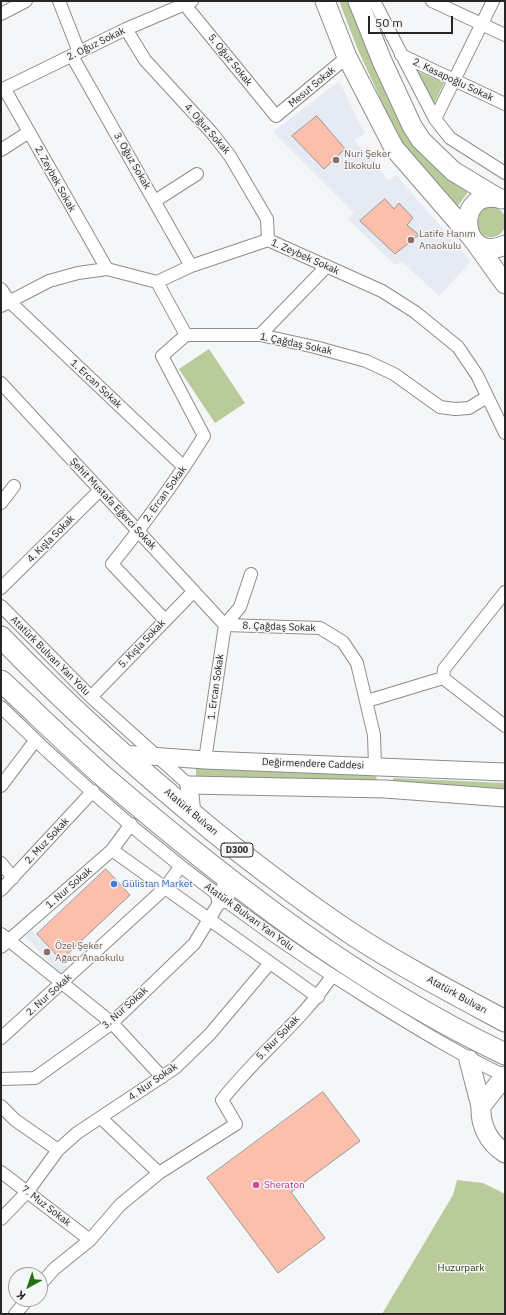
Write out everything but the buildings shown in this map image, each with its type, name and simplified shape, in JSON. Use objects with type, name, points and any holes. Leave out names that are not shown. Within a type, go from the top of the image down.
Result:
[{"type":"highway","name":"Atatürk Bulvarı","points":[[1,637],[49,687],[122,754],[192,814],[297,896],[352,934],[401,964],[505,1021]]},
{"type":"highway","name":"D300","points":[[1,681],[227,890],[414,1007],[505,1054]]},
{"type":"highway","points":[[454,993],[475,996],[505,1007]]},
{"type":"main road","points":[[325,1],[347,57],[394,148],[477,243],[490,248],[505,245]]},
{"type":"main road","points":[[358,1],[382,61],[412,126],[421,140],[453,171],[501,199]]},
{"type":"main road","points":[[501,199],[480,200],[474,205],[469,213],[467,226],[472,238],[505,284]]},
{"type":"main road","points":[[469,1060],[481,1106],[483,1127],[495,1147],[505,1154]]},
{"type":"main road","points":[[481,1106],[505,1076]]},
{"type":"street","points":[[1,14],[26,1]]},
{"type":"street","name":"3. Oğuz Sokak","points":[[59,1],[76,54],[154,201],[191,266]]},
{"type":"street","points":[[374,1],[435,119],[450,138],[505,173]]},
{"type":"street","points":[[432,1],[505,35]]},
{"type":"street","points":[[435,119],[493,1]]},
{"type":"street","name":"2. Oğuz Sokak","points":[[3,89],[126,29],[188,3]]},
{"type":"street","name":"5. Oğuz Sokak","points":[[188,3],[276,116]]},
{"type":"street","name":"4. Oğuz Sokak","points":[[126,29],[145,60],[230,156],[267,219],[268,240]]},
{"type":"street","name":"2. Kasapoğlu Sokak","points":[[402,55],[505,104]]},
{"type":"street","name":"Mesut Sokak","points":[[276,116],[347,57]]},
{"type":"street","name":"2. Zeybek Sokak","points":[[3,89],[29,132],[106,269]]},
{"type":"street","points":[[1,150],[29,132]]},
{"type":"street","points":[[154,201],[197,174]]},
{"type":"street","name":"1. Zeybek Sokak","points":[[157,282],[191,266],[268,240],[382,291],[415,312],[458,347],[477,375],[505,432]]},
{"type":"street","points":[[260,335],[327,266]]},
{"type":"street","points":[[5,304],[49,281],[78,273],[106,269],[157,282],[186,335]]},
{"type":"street","name":"1. Ercan Sokak","points":[[1,289],[5,304],[184,468]]},
{"type":"street","name":"1. Çağdaş Sokak","points":[[186,335],[260,335],[315,347],[366,361],[394,374],[440,407],[455,409],[470,408],[487,397]]},
{"type":"street","name":"2. Ercan Sokak","points":[[166,620],[112,564],[184,468],[204,436],[162,356],[186,335]]},
{"type":"street","name":"Şehit Mustafa Eğerci Sokak","points":[[3,388],[225,625]]},
{"type":"street","points":[[1,503],[14,486]]},
{"type":"street","name":"4. Kışla Sokak","points":[[1,588],[100,490]]},
{"type":"street","points":[[225,625],[240,607],[251,574]]},
{"type":"street","name":"5. Kışla Sokak","points":[[91,697],[194,591]]},
{"type":"street","points":[[443,678],[444,669],[505,592]]},
{"type":"street","name":"Atatürk Bulvarı Yan Yolu","points":[[1,606],[91,697],[189,785]]},
{"type":"street","name":"1. Ercan Sokak","points":[[205,760],[225,625]]},
{"type":"street","name":"8. Çağdaş Sokak","points":[[225,625],[320,628],[343,642],[357,663],[367,701],[380,766]]},
{"type":"street","points":[[367,701],[443,678]]},
{"type":"street","points":[[443,678],[505,726]]},
{"type":"street","name":"Atatürk Bulvarı Yan Yolu","points":[[1,707],[36,741],[180,867],[227,890],[332,976],[469,1060],[505,1076]]},
{"type":"street","points":[[1,786],[36,741]]},
{"type":"street","name":"Değirmendere Caddesi","points":[[122,754],[205,760],[505,772]]},
{"type":"street","points":[[380,766],[385,789]]},
{"type":"street","points":[[192,814],[189,785],[385,789],[505,798]]},
{"type":"street","name":"2. Muz Sokak","points":[[1,890],[93,791]]},
{"type":"street","name":"1. Nur Sokak","points":[[3,941],[112,850],[131,824]]},
{"type":"street","points":[[112,850],[318,997]]},
{"type":"street","points":[[1,863],[13,878]]},
{"type":"street","name":"2. Nur Sokak","points":[[1,1038],[62,984],[165,888],[180,867]]},
{"type":"street","name":"3. Nur Sokak","points":[[1,1079],[35,1078],[112,1022],[194,944],[227,890]]},
{"type":"street","points":[[3,941],[112,1022],[162,1077]]},
{"type":"street","name":"4. Nur Sokak","points":[[1,1219],[28,1191],[58,1150],[77,1133],[175,1068],[210,1034],[270,963]]},
{"type":"street","name":"5. Nur Sokak","points":[[159,1173],[236,1124],[222,1100],[240,1077],[318,997],[332,976]]},
{"type":"street","points":[[1,1106],[15,1120],[58,1150]]},
{"type":"street","points":[[48,1276],[54,1269],[90,1240],[120,1205],[159,1173],[101,1118]]},
{"type":"street","name":"7. Muz Sokak","points":[[1,1172],[28,1191],[90,1240]]},
{"type":"shaded area","points":[[339,81],[365,134],[354,140],[389,181],[396,175],[471,261],[439,296],[402,262],[395,265],[348,219],[354,213],[273,132]]},
{"type":"shaded area","name":"Özel Şeker Ağacı Anaokulu","points":[[32,930],[68,968],[61,975],[25,936]]},
{"type":"green space","points":[[339,1],[348,1],[391,101],[445,175],[468,192],[458,206],[399,139],[358,50]]},
{"type":"green space","points":[[415,70],[444,83],[434,104]]},
{"type":"green space","points":[[491,207],[502,211],[506,222],[502,233],[491,237],[480,233],[476,222],[480,211]]},
{"type":"green space","points":[[209,349],[245,403],[215,423],[179,369]]},
{"type":"green space","points":[[200,766],[376,775],[377,783],[307,779],[202,778],[196,776],[196,768]]},
{"type":"green space","points":[[393,778],[505,783],[505,790],[394,784]]},
{"type":"green space","name":"Huzurpark","points":[[457,1180],[483,1183],[505,1194],[505,1314],[382,1314],[453,1195]]},
{"type":"place","name":"Nuri Şeker İlkokulu","points":[[336,160]]},
{"type":"place","name":"Latife Hanım Anaokulu","points":[[411,240]]},
{"type":"place","name":"Gülistan Market","points":[[114,884]]},
{"type":"place","name":"Özel Şeker Ağacı Anaokulu","points":[[47,952]]},
{"type":"place","name":"Sheraton","points":[[256,1185]]}]
